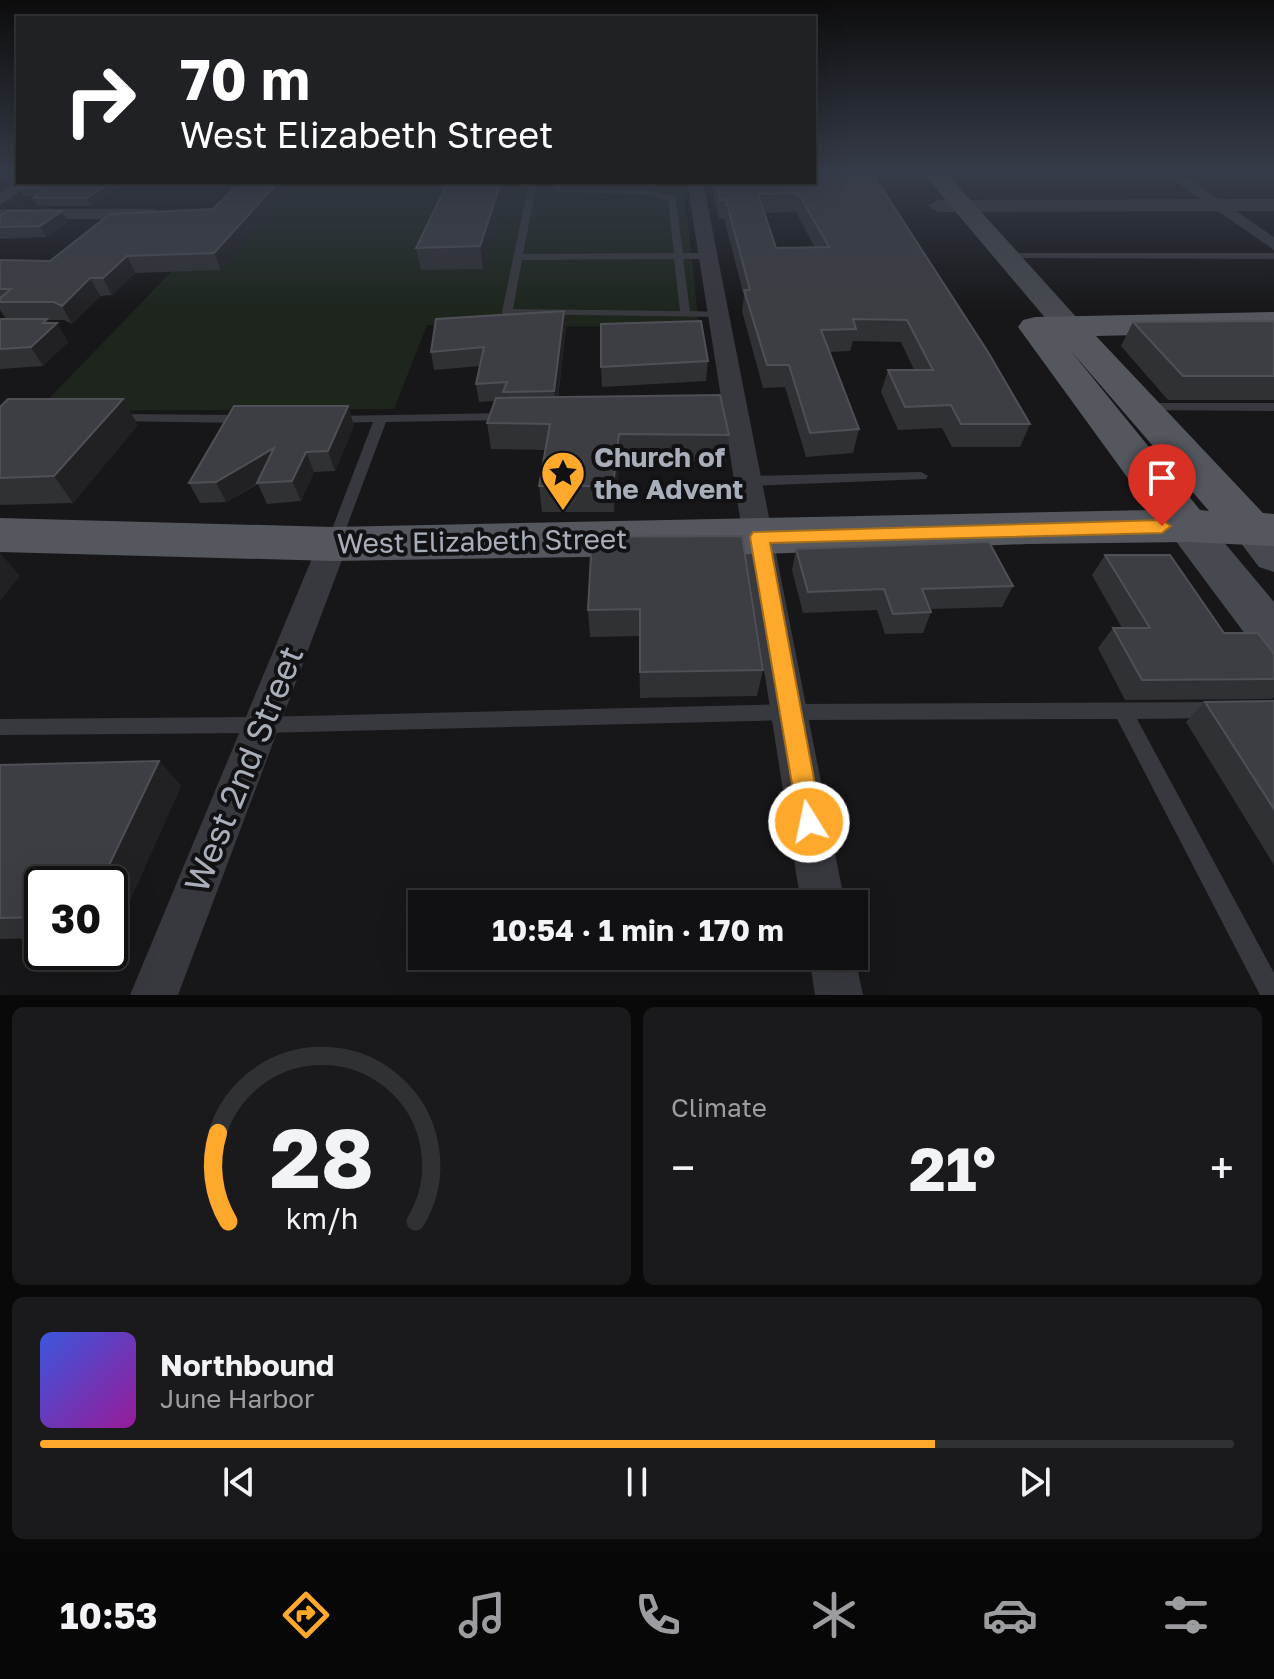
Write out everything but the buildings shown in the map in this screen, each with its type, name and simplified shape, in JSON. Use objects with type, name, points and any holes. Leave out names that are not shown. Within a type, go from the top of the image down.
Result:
[{"type":"main road","points":[[958,219],[980,258],[1142,407],[1267,538]]},
{"type":"main road","points":[[966,219],[1007,256],[1099,408],[1274,636]]},
{"type":"main road","points":[[980,258],[1007,256]]},
{"type":"main road","points":[[1052,327],[1274,322]]},
{"type":"main road","points":[[1099,408],[1142,407]]},
{"type":"main road","name":"West Elizabeth Street","points":[[0,535],[333,544],[1187,526],[1267,538]]},
{"type":"street","points":[[702,219],[719,315],[730,415],[750,481],[821,890]]},
{"type":"street","points":[[1237,219],[1274,245]]},
{"type":"street","name":"West 2nd Street","points":[[154,995],[333,544]]},
{"type":"street","points":[[835,970],[839,995]]},
{"type":"lane","points":[[526,219],[507,312],[719,315]]},
{"type":"lane","points":[[674,219],[685,314]]},
{"type":"lane","points":[[518,257],[709,256]]},
{"type":"lane","points":[[1007,256],[1274,256]]},
{"type":"lane","points":[[1142,407],[1274,407]]},
{"type":"lane","points":[[318,419],[523,416]]},
{"type":"lane","points":[[96,418],[255,419]]},
{"type":"lane","points":[[333,544],[381,419]]},
{"type":"lane","points":[[750,481],[921,476]]},
{"type":"lane","points":[[0,727],[261,725],[790,712],[1229,710]]},
{"type":"lane","points":[[1123,711],[1273,995]]},
{"type":"shaded area","points":[[222,219],[688,219],[699,328],[427,325],[394,409],[37,411]]},
{"type":"place","name":"Church of the Advent","points":[[563,512]]},
{"type":"route","points":[[809,822],[760,537],[1162,526]]}]
